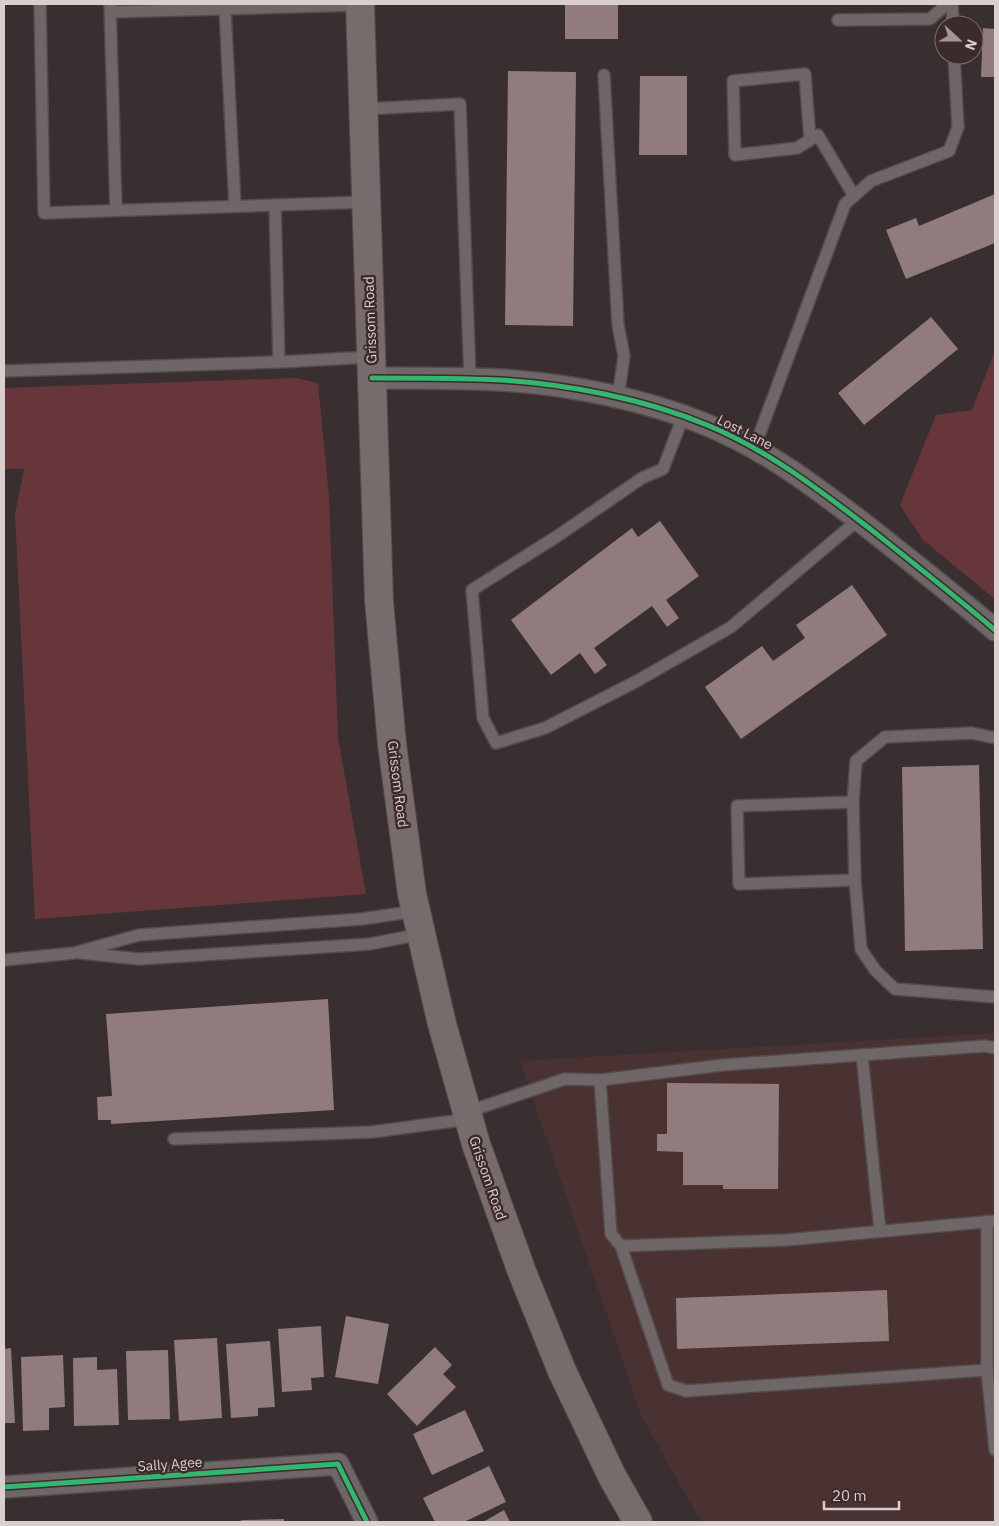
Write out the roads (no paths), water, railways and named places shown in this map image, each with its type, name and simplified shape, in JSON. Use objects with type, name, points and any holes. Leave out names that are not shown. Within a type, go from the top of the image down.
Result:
[{"type":"main road","name":"Grissom Road","points":[[360,4],[379,601],[392,744],[412,894],[442,1024],[476,1144],[522,1272],[562,1371],[612,1476],[638,1522]]},
{"type":"street","name":"Lost Lane","points":[[371,367],[470,379],[502,380],[572,388],[638,402],[707,425],[777,460],[858,520],[995,630]]},
{"type":"street","name":"Sally Agee","points":[[4,1486],[338,1464],[367,1522]]},
{"type":"lane","points":[[40,4],[44,213],[367,202]]},
{"type":"lane","points":[[116,210],[110,8],[225,9],[360,4]]},
{"type":"lane","points":[[838,20],[930,19],[947,4]]},
{"type":"lane","points":[[225,9],[235,206]]},
{"type":"lane","points":[[754,449],[845,204],[872,181],[949,151],[958,127],[955,65]]},
{"type":"lane","points":[[810,140],[805,74],[733,81],[735,155],[797,148],[810,140],[818,135],[854,196]]},
{"type":"lane","points":[[604,75],[618,325],[624,356],[618,398]]},
{"type":"lane","points":[[364,109],[460,104],[470,379]]},
{"type":"lane","points":[[275,205],[279,362]]},
{"type":"lane","points":[[4,371],[279,362],[371,367]]},
{"type":"lane","points":[[683,417],[663,470],[642,478],[556,537],[472,590],[483,718],[496,744],[545,728],[637,681],[731,627],[858,520]]},
{"type":"lane","points":[[995,738],[972,733],[885,736],[856,761],[853,802],[855,880],[861,949],[875,970],[895,989],[995,997]]},
{"type":"lane","points":[[853,802],[737,806],[737,816],[739,884],[855,880]]},
{"type":"lane","points":[[4,960],[74,953],[139,935],[362,919],[418,922]]},
{"type":"lane","points":[[74,953],[139,959],[370,944],[418,922]]},
{"type":"lane","points":[[174,1139],[372,1132],[468,1116],[564,1080],[600,1080],[723,1065],[985,1046],[995,1048]]},
{"type":"lane","points":[[862,1055],[880,1231]]},
{"type":"lane","points":[[600,1080],[611,1234],[621,1246],[668,1385],[686,1391],[987,1370]]},
{"type":"lane","points":[[621,1246],[786,1240],[991,1221],[991,1299],[987,1370],[995,1450]]}]
